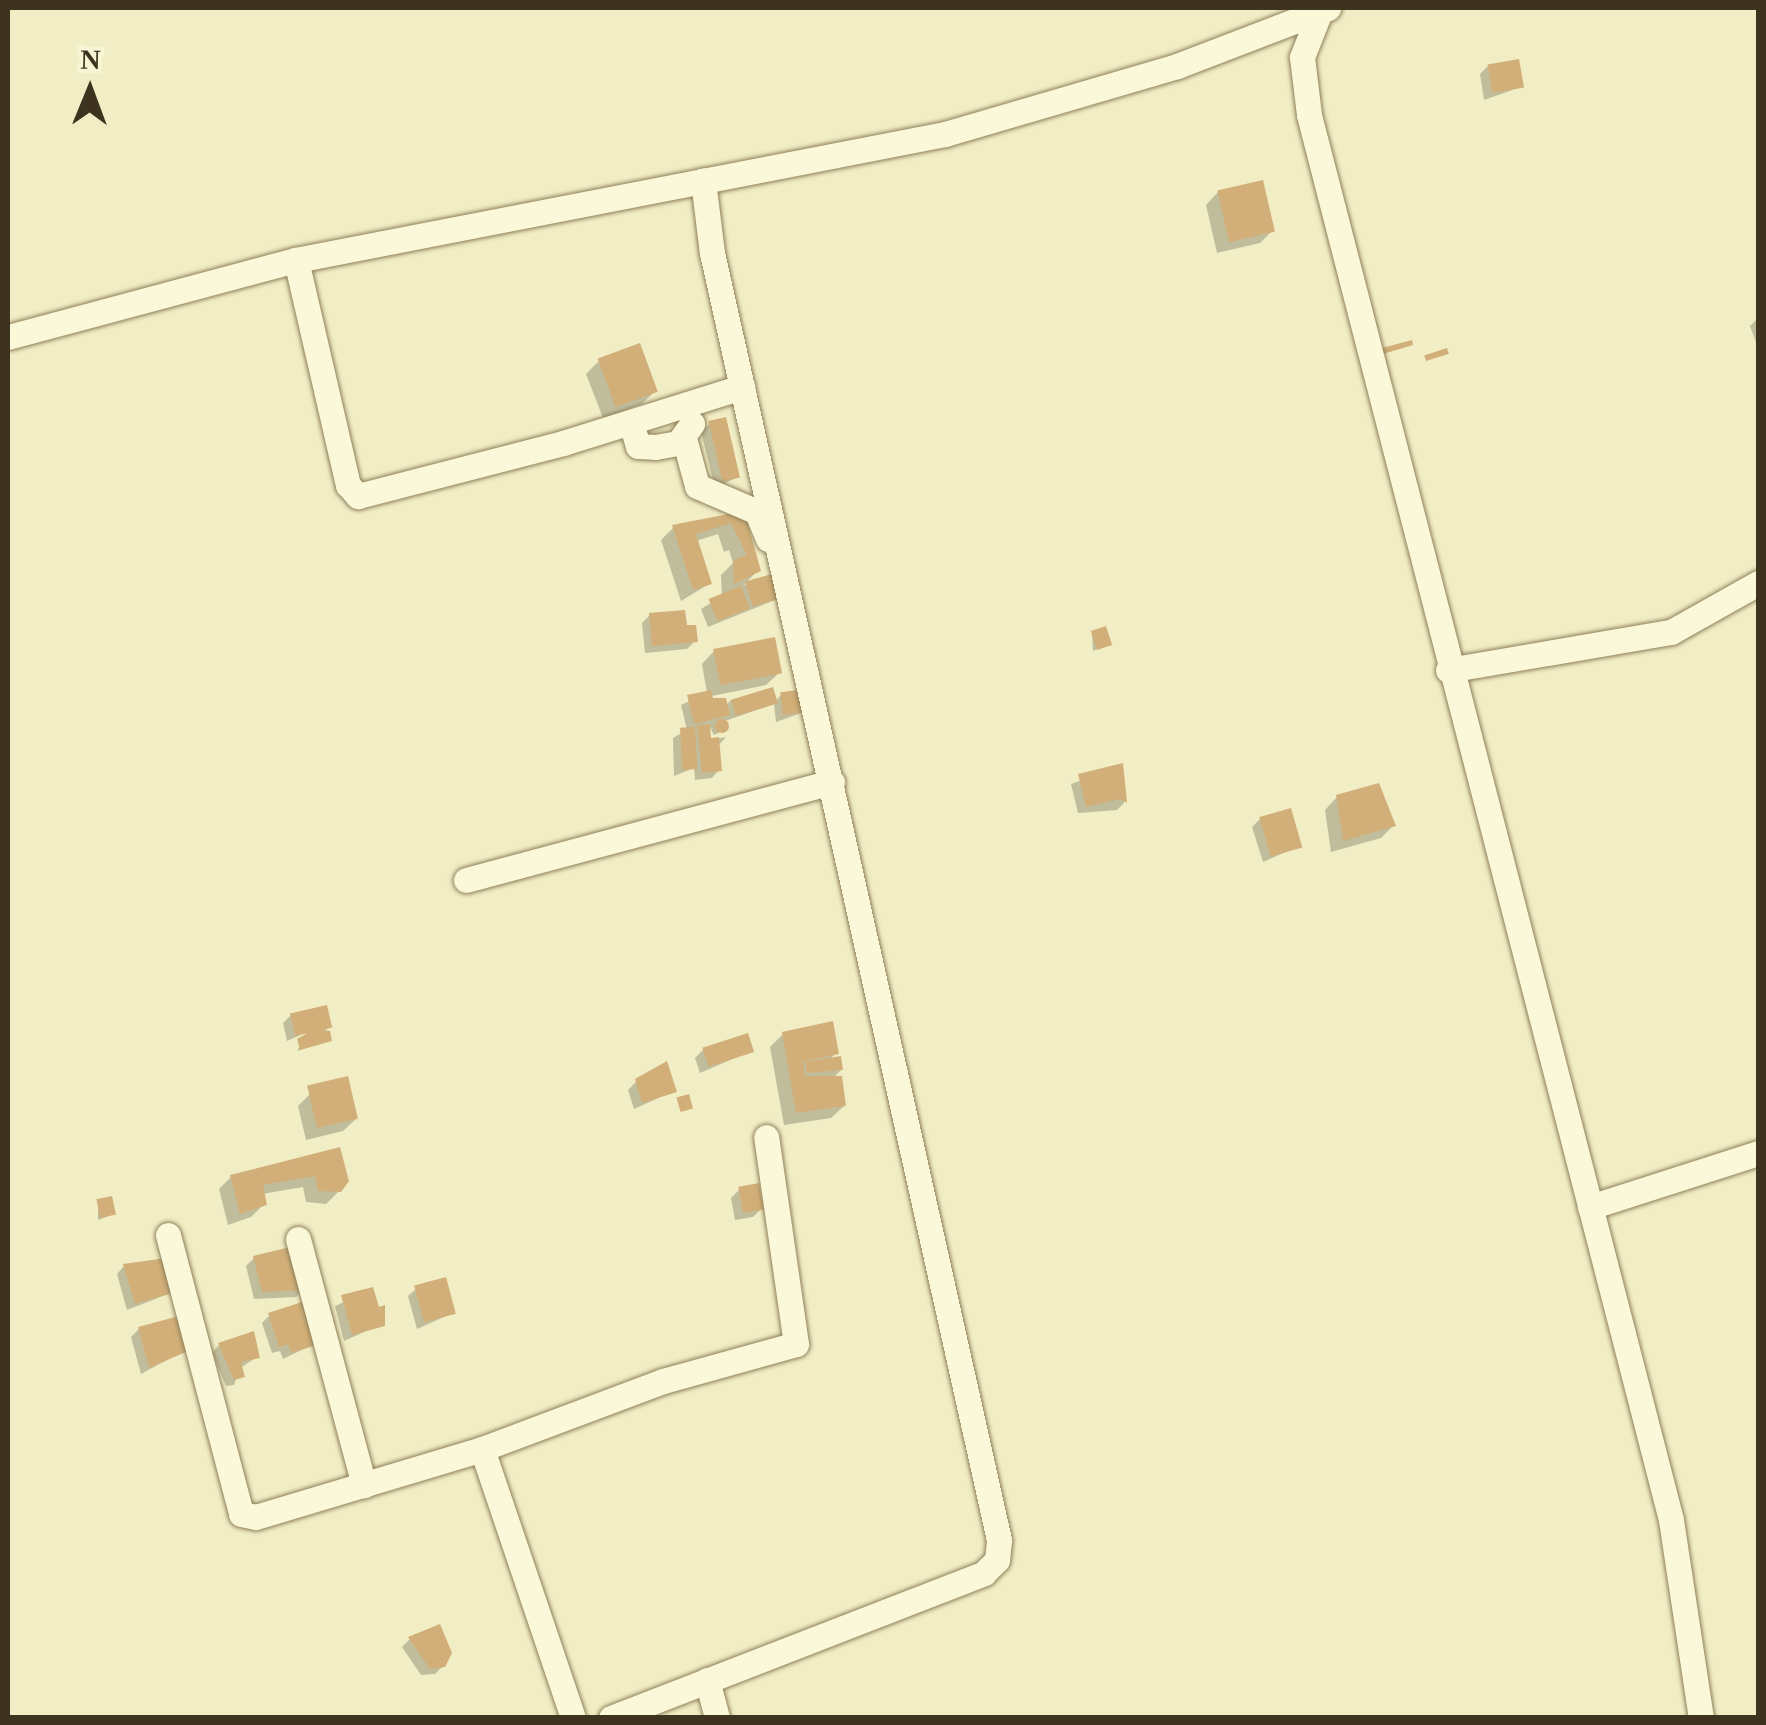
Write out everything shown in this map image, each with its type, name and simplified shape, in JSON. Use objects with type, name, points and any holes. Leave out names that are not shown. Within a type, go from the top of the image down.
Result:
[{"type":"street","points":[[8,337],[296,260],[945,134],[1194,60],[1325,8]]},
{"type":"street","points":[[1325,8],[1302,57],[1306,98],[1448,670],[1671,1520],[1701,1718]]},
{"type":"street","points":[[610,1718],[984,1573],[997,1560],[999,1540],[742,387],[703,182]]},
{"type":"street","points":[[296,260],[354,495],[631,422],[742,387]]},
{"type":"street","points":[[676,408],[693,421],[684,438],[698,486],[757,512],[782,559]]},
{"type":"street","points":[[631,422],[638,446],[684,438]]},
{"type":"street","points":[[1448,670],[1671,632],[1758,583]]},
{"type":"street","points":[[466,880],[832,782]]},
{"type":"street","points":[[168,1235],[241,1514],[256,1518],[482,1449],[664,1382],[796,1344],[766,1138]]},
{"type":"street","points":[[1590,1207],[1758,1152]]},
{"type":"street","points":[[298,1238],[364,1484]]},
{"type":"street","points":[[482,1449],[573,1718]]},
{"type":"street","points":[[707,1680],[717,1718]]},
{"type":"building","points":[[1519,59],[1524,88],[1493,93],[1487,65]]},
{"type":"building","points":[[1263,180],[1275,232],[1229,242],[1217,191]]},
{"type":"building","points":[[1412,340],[1413,345],[1383,354],[1382,348]]},
{"type":"building","points":[[640,343],[658,392],[615,407],[598,358]]},
{"type":"building","points":[[1447,348],[1449,354],[1426,361],[1424,355]]},
{"type":"building","points":[[726,417],[740,477],[722,481],[708,421]]},
{"type":"building","points":[[744,511],[761,571],[734,584],[733,560],[747,555],[731,523],[696,534],[712,584],[693,590],[672,525]]},
{"type":"building","points":[[775,573],[782,598],[752,607],[745,582]]},
{"type":"building","points":[[741,586],[750,608],[718,621],[709,599]]},
{"type":"building","points":[[685,610],[687,625],[696,625],[698,642],[652,646],[649,613]]},
{"type":"building","points":[[1106,626],[1112,645],[1097,650],[1091,631]]},
{"type":"building","points":[[775,637],[782,673],[720,685],[713,649]]},
{"type":"building","points":[[773,687],[778,703],[736,716],[731,700]]},
{"type":"building","points":[[806,689],[809,712],[783,715],[780,692]]},
{"type":"building","points":[[711,690],[713,698],[726,698],[730,715],[694,724],[687,695]]},
{"type":"building","points":[[722,719],[729,726],[722,733],[715,726]]},
{"type":"building","points":[[710,724],[711,738],[719,737],[722,771],[702,773],[697,725]]},
{"type":"building","points":[[695,727],[697,769],[682,770],[680,728]]},
{"type":"building","points":[[1123,763],[1127,803],[1120,799],[1086,807],[1078,774]]},
{"type":"building","points":[[1379,783],[1396,826],[1343,841],[1336,795]]},
{"type":"building","points":[[1291,808],[1302,847],[1271,857],[1259,817]]},
{"type":"building","points":[[327,1005],[332,1027],[295,1036],[290,1014]]},
{"type":"building","points":[[833,1021],[839,1054],[803,1062],[805,1076],[842,1076],[846,1106],[796,1113],[782,1032]]},
{"type":"building","points":[[315,1029],[330,1031],[332,1041],[300,1050],[297,1039]]},
{"type":"building","points":[[748,1033],[754,1052],[709,1067],[702,1048]]},
{"type":"building","points":[[841,1056],[843,1070],[807,1073],[805,1062]]},
{"type":"building","points":[[667,1061],[677,1092],[642,1103],[635,1079]]},
{"type":"building","points":[[348,1076],[358,1119],[317,1128],[307,1085]]},
{"type":"building","points":[[689,1094],[693,1108],[681,1112],[677,1098]]},
{"type":"building","points":[[340,1147],[349,1181],[341,1192],[318,1191],[315,1176],[263,1185],[267,1205],[240,1214],[230,1175]]},
{"type":"building","points":[[759,1183],[764,1210],[743,1213],[738,1187]]},
{"type":"building","points":[[112,1196],[116,1215],[100,1218],[96,1199]]},
{"type":"building","points":[[290,1247],[306,1290],[262,1292],[253,1256]]},
{"type":"building","points":[[166,1258],[176,1292],[135,1304],[123,1264]]},
{"type":"building","points":[[446,1277],[456,1314],[424,1322],[414,1286]]},
{"type":"building","points":[[373,1287],[379,1307],[385,1305],[385,1326],[352,1335],[341,1295]]},
{"type":"building","points":[[302,1302],[316,1345],[291,1353],[288,1344],[279,1347],[268,1313]]},
{"type":"building","points":[[179,1316],[188,1351],[149,1368],[138,1327]]},
{"type":"building","points":[[254,1331],[260,1358],[241,1362],[245,1377],[234,1380],[218,1343]]},
{"type":"building","points":[[440,1624],[452,1653],[445,1667],[430,1669],[408,1637]]}]
